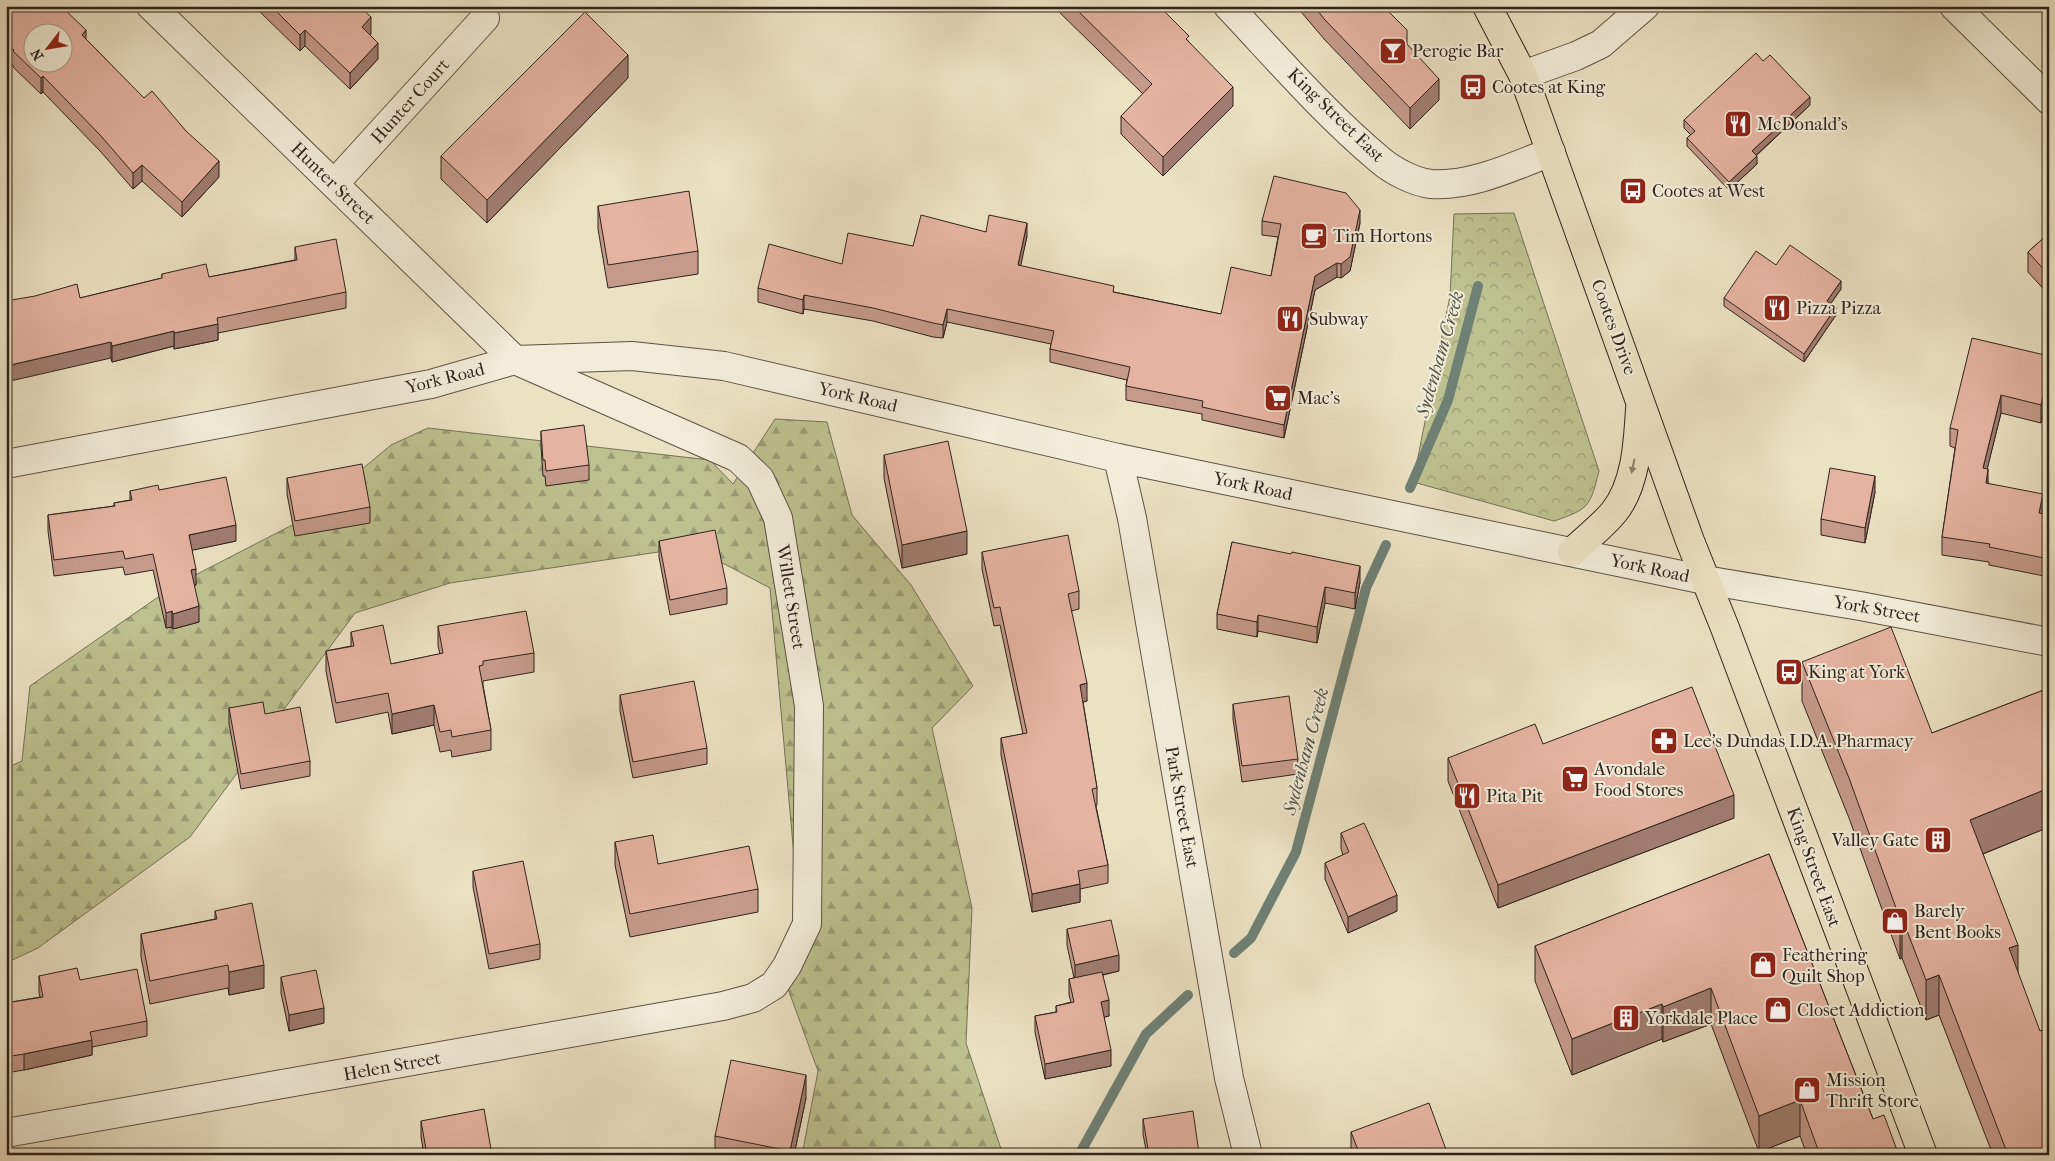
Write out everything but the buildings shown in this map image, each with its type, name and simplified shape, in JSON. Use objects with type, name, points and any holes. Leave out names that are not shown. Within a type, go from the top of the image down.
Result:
[{"type":"main road","name":"Cootes Drive","points":[[1487,6],[1523,75],[1705,580]]},
{"type":"main road","name":"Cootes Drive","points":[[1510,6],[1523,75]]},
{"type":"main road","points":[[1572,552],[1614,512],[1628,485],[1638,436],[1641,400]]},
{"type":"main road","name":"King Street East","points":[[1705,580],[1725,628],[1923,1155]]},
{"type":"street","name":"Hunter Street","points":[[151,6],[515,360]]},
{"type":"street","name":"King Street East","points":[[1228,6],[1312,94],[1381,161],[1407,176],[1429,184],[1457,182],[1493,173],[1551,152]]},
{"type":"street","points":[[1523,75],[1601,44],[1645,6]]},
{"type":"street","points":[[1954,6],[2049,100]]},
{"type":"street","name":"Hunter Court","points":[[334,183],[484,18]]},
{"type":"street","name":"York Road","points":[[6,464],[431,384],[515,360],[632,356],[724,366],[1118,458],[1705,580]]},
{"type":"street","name":"Willett Street","points":[[515,360],[738,458],[760,479],[778,518],[809,706],[808,914],[807,924],[787,966],[774,985]]},
{"type":"street","name":"Park Street East","points":[[1118,458],[1134,528],[1229,1078],[1248,1155]]},
{"type":"street","name":"York Street","points":[[1705,580],[1860,606],[2049,642]]},
{"type":"street","name":"Helen Street","points":[[6,1133],[723,1006],[753,998],[774,985]]},
{"type":"green space","points":[[1514,213],[1599,471],[1593,492],[1586,505],[1575,513],[1554,521],[1413,482],[1450,296],[1454,214]]},
{"type":"green space","points":[[775,419],[827,422],[852,515],[911,585],[973,686],[932,728],[972,908],[966,1043],[1003,1155],[802,1155],[818,1071],[783,975],[799,912],[770,588],[692,547],[450,583],[355,613],[190,837],[38,948],[6,963],[6,768],[22,761],[30,686],[174,586],[300,521],[391,445],[428,428],[710,460],[733,484]]},
{"type":"waterway","name":"Sydenham Creek","points":[[1410,488],[1448,400],[1478,286]]},
{"type":"waterway","name":"Sydenham Creek","points":[[1234,953],[1251,938],[1296,852],[1366,588],[1386,545]]},
{"type":"waterway","name":"Sydenham Creek","points":[[1079,1155],[1146,1034],[1188,995]]},
{"type":"place","name":"Perogie Bar","points":[[1393,51]]},
{"type":"place","name":"Cootes at King","points":[[1473,87]]},
{"type":"place","name":"McDonald's","points":[[1738,124]]},
{"type":"place","name":"Cootes at West","points":[[1633,191]]},
{"type":"place","name":"Tim Hortons","points":[[1314,236]]},
{"type":"place","name":"Pizza Pizza","points":[[1777,308]]},
{"type":"place","name":"Subway","points":[[1290,319]]},
{"type":"place","name":"Mac's","points":[[1278,398]]},
{"type":"place","name":"King at York","points":[[1789,672]]},
{"type":"place","name":"Lee’s Dundas I.D.A. Pharmacy","points":[[1664,741]]},
{"type":"place","name":"Avondale Food Stores","points":[[1575,779]]},
{"type":"place","name":"Pita Pit","points":[[1467,796]]},
{"type":"place","name":"Valley Gate","points":[[1938,840]]},
{"type":"place","name":"Barely Bent Books","points":[[1895,921]]},
{"type":"place","name":"Feathering Quilt Shop","points":[[1763,965]]},
{"type":"place","name":"Closet Addiction","points":[[1778,1010]]},
{"type":"place","name":"Yorkdale Place","points":[[1626,1018]]},
{"type":"place","name":"Mission Thrift Store","points":[[1807,1090]]}]
